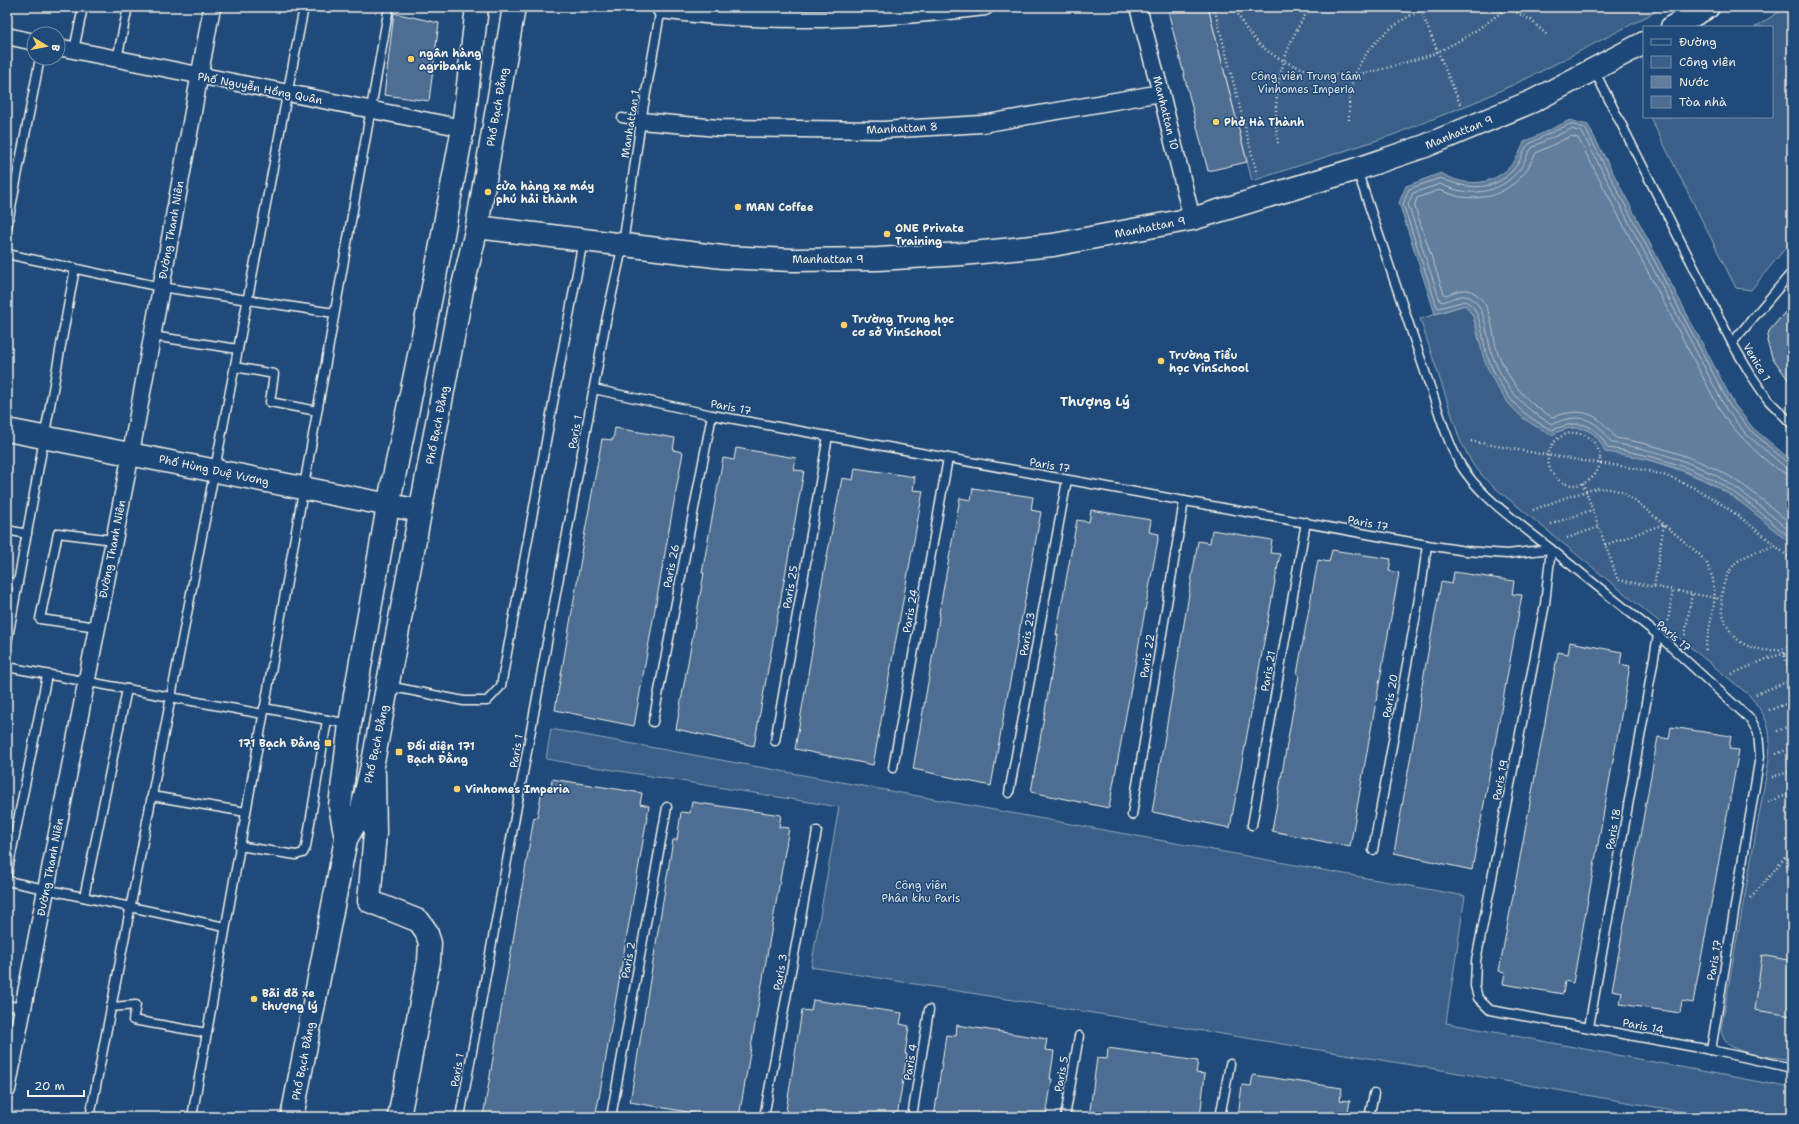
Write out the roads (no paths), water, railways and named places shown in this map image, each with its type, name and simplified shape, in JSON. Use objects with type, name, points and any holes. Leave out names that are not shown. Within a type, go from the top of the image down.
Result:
[{"type":"main road","name":"Phố Bạch Đằng","points":[[344,847],[340,806],[350,724],[388,506],[434,282],[463,128],[476,7]]},
{"type":"main road","points":[[1674,26],[1708,7]]},
{"type":"main road","name":"Phố Bạch Đằng","points":[[292,1117],[344,847],[361,813],[374,757],[462,290],[477,227],[512,11]]},
{"type":"main road","name":"Manhattan 9","points":[[477,227],[723,257],[793,260],[878,259],[962,254],[1053,245],[1192,219],[1357,169],[1435,143],[1533,101],[1643,44]]},
{"type":"main road","name":"Phố Hùng Duệ Vương","points":[[7,430],[131,453],[303,489],[420,511]]},
{"type":"main road","points":[[374,757],[375,833],[368,901],[418,921],[426,930],[430,943],[429,960],[399,1117]]},
{"type":"street","name":"Đường Thanh Niên","points":[[7,1090],[15,1007],[46,889],[131,453],[212,7]]},
{"type":"street","points":[[661,9],[697,15],[792,18],[864,18],[985,7]]},
{"type":"street","name":"Manhattan 10","points":[[1138,7],[1162,93],[1192,219]]},
{"type":"street","points":[[7,36],[26,40]]},
{"type":"street","name":"Phố Nguyễn Hồng Quân","points":[[66,48],[463,128]]},
{"type":"street","name":"Manhattan 8","points":[[641,121],[718,128],[882,130],[982,124],[1162,93]]},
{"type":"lane","points":[[74,50],[83,7]]},
{"type":"lane","points":[[117,59],[128,7]]},
{"type":"lane","points":[[90,1117],[304,7]]},
{"type":"lane","points":[[192,1117],[389,7]]},
{"type":"lane","name":"Manhattan 1","points":[[594,389],[606,321],[623,244],[641,121],[661,9]]},
{"type":"lane","points":[[7,228],[38,66]]},
{"type":"lane","points":[[1594,70],[1732,343]]},
{"type":"lane","points":[[622,118],[641,121]]},
{"type":"lane","points":[[1357,169],[1443,425],[1454,452],[1465,472],[1483,492],[1551,549]]},
{"type":"lane","points":[[388,686],[436,697],[464,701],[487,701],[501,686],[583,240]]},
{"type":"lane","points":[[7,254],[161,286],[334,314]]},
{"type":"lane","points":[[7,643],[46,437],[75,268]]},
{"type":"lane","name":"Venice 1","points":[[1792,272],[1732,343],[1751,376],[1768,400],[1792,424]]},
{"type":"lane","points":[[152,336],[238,349]]},
{"type":"lane","points":[[235,366],[274,374],[270,402],[317,411]]},
{"type":"lane","name":"Paris 17","points":[[594,389],[712,415],[1427,545],[1466,551],[1507,554],[1551,549],[1658,635],[1751,720],[1758,733],[1760,756],[1711,1050]]},
{"type":"lane","name":"Paris 1","points":[[460,1117],[594,389]]},
{"type":"lane","name":"Paris 26","points":[[653,722],[712,415]]},
{"type":"lane","name":"Paris 25","points":[[774,741],[828,436]]},
{"type":"lane","name":"Paris 24","points":[[893,768],[948,458]]},
{"type":"lane","name":"Paris 23","points":[[1009,793],[1067,480]]},
{"type":"lane","name":"Paris 22","points":[[1132,815],[1184,501]]},
{"type":"lane","name":"Paris 21","points":[[1252,824],[1306,522]]},
{"type":"lane","points":[[7,530],[27,534]]},
{"type":"lane","points":[[97,627],[40,619],[58,533],[114,540]]},
{"type":"lane","name":"Paris 20","points":[[1373,850],[1422,582],[1427,545]]},
{"type":"lane","name":"Paris 19","points":[[1490,1010],[1478,998],[1475,986],[1476,961],[1545,604],[1551,549]]},
{"type":"lane","points":[[7,582],[18,584]]},
{"type":"lane","name":"Paris 18","points":[[1590,1027],[1658,635]]},
{"type":"lane","points":[[7,667],[171,697],[350,724]]},
{"type":"lane","points":[[7,875],[47,674]]},
{"type":"lane","points":[[84,898],[127,689]]},
{"type":"lane","points":[[239,846],[296,855],[303,853],[306,847],[327,720]]},
{"type":"lane","points":[[152,796],[246,812]]},
{"type":"lane","name":"Paris 2","points":[[611,1117],[667,807]]},
{"type":"lane","name":"Paris 3","points":[[764,1117],[817,831]]},
{"type":"lane","points":[[7,881],[225,927]]},
{"type":"lane","points":[[111,1007],[136,1005],[133,1020],[207,1033]]},
{"type":"lane","name":"Paris 4","points":[[912,1117],[929,1010]]},
{"type":"lane","name":"Paris 14","points":[[1490,1010],[1711,1050],[1792,1068]]},
{"type":"lane","name":"Paris 5","points":[[1065,1117],[1080,1036]]},
{"type":"lane","points":[[1220,1117],[1230,1064]]},
{"type":"lane","points":[[1369,1117],[1374,1094]]},
{"type":"water","points":[[1570,120],[1588,125],[1734,404],[1753,428],[1792,461],[1792,545],[1750,509],[1732,496],[1710,482],[1695,475],[1651,460],[1605,452],[1601,443],[1596,437],[1583,429],[1568,429],[1552,435],[1530,423],[1516,412],[1504,398],[1494,381],[1483,356],[1476,323],[1470,310],[1465,305],[1435,314],[1399,203],[1406,186],[1441,173],[1454,179],[1466,182],[1490,180],[1501,174],[1510,166],[1518,155],[1524,142]]},
{"type":"place","name":"ngân hàng agribank","points":[[411,59]]},
{"type":"place","name":"Phở Hà Thành","points":[[1216,122]]},
{"type":"place","name":"cửa hàng xe máy phú hải thành","points":[[488,192]]},
{"type":"place","name":"MAN Coffee","points":[[738,207]]},
{"type":"place","name":"ONE Private Training","points":[[887,234]]},
{"type":"place","name":"Trường Trung học cơ sở VinSchool","points":[[844,325]]},
{"type":"place","name":"Trường Tiểu học VinSchool","points":[[1161,361]]},
{"type":"place","name":"171 Bạch Đằng","points":[[328,743]]},
{"type":"place","name":"Đối diện 171 Bạch Đằng","points":[[399,752]]},
{"type":"place","name":"Vinhomes Imperia","points":[[457,789]]},
{"type":"place","name":"Bãi đõ xe thượng lý","points":[[254,999]]},
{"type":"district","name":"Thượng Lý","points":[[1095,401]]},
{"type":"park label","name":"Công viên Trung tâm Vinhomes Imperia","points":[[1306,82]]},
{"type":"park label","name":"Công viên Phân khu Paris","points":[[921,891]]}]
